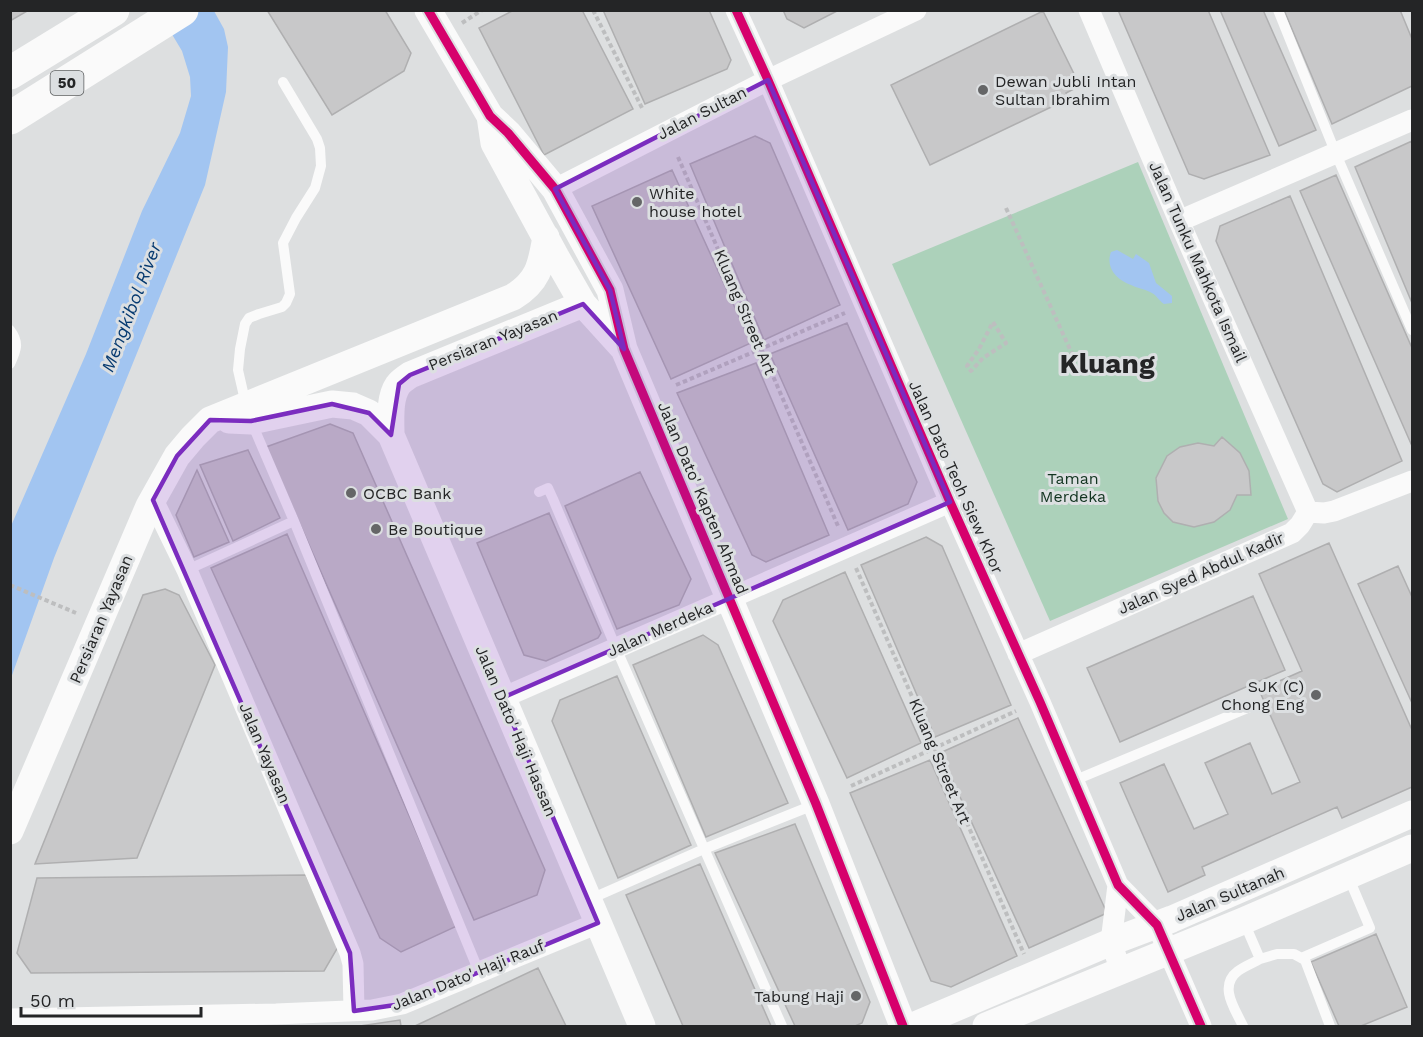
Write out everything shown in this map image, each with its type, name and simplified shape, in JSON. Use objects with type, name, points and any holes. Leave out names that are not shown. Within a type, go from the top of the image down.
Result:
[{"type":"highway","name":"50","points":[[10,118],[182,10]]},
{"type":"highway","name":"50","points":[[10,74],[110,13]]},
{"type":"street","name":"Jalan Dato' Kapten Ahmad","points":[[428,10],[490,116],[508,133],[555,189],[610,290],[624,349],[816,804],[903,1026]]},
{"type":"street","name":"Jalan Dato Teoh Siew Khor","points":[[736,10],[1118,885]]},
{"type":"street","name":"Jalan Sultan","points":[[555,189],[768,80],[916,10]]},
{"type":"street","name":"Jalan Tunku Mahkota Ismail","points":[[1089,10],[1179,221],[1308,512]]},
{"type":"street","name":"Jalan Dato' Kapten Ahmad","points":[[490,116],[494,143],[583,304],[624,349]]},
{"type":"street","points":[[1179,221],[1413,120]]},
{"type":"street","name":"Persiaran Yayasan","points":[[248,413],[513,297],[531,283],[539,272],[546,237]]},
{"type":"street","name":"Persiaran Yayasan","points":[[391,435],[394,393],[399,384],[410,375],[583,304]]},
{"type":"street","name":"Persiaran Yayasan","points":[[10,831],[145,517],[177,456],[193,437],[210,420],[248,413],[332,404],[353,406],[369,413],[391,435]]},
{"type":"street","name":"Jalan Dato' Haji Hassan","points":[[391,435],[642,1026]]},
{"type":"street","points":[[1308,512],[1334,511],[1413,481]]},
{"type":"street","name":"Jalan Yayasan","points":[[153,500],[187,570],[350,953],[353,964],[354,1011]]},
{"type":"street","name":"Jalan Merdeka","points":[[502,698],[950,502]]},
{"type":"street","name":"Jalan Syed Abdul Kadir","points":[[1018,654],[1292,533],[1308,512]]},
{"type":"street","name":"Jalan Sultanah","points":[[913,1026],[1156,925],[1413,814]]},
{"type":"street","name":"Jalan Sultanah","points":[[986,1026],[1243,921],[1413,848]]},
{"type":"street","points":[[1118,885],[1156,925],[1201,1026]]},
{"type":"street","points":[[1118,885],[1111,942],[1121,971]]},
{"type":"street","name":"Jalan Dato' Haji Rauf","points":[[10,1019],[277,1020],[372,1010],[402,1004],[479,972],[593,912]]},
{"type":"lane","points":[[1278,10],[1336,154],[1413,330]]},
{"type":"lane","points":[[283,82],[317,139],[321,166],[315,188],[283,243],[290,294],[282,307],[249,318],[244,324],[238,370],[248,413],[479,972]]},
{"type":"lane","points":[[10,330],[15,336],[18,347],[10,364]]},
{"type":"lane","points":[[539,492],[548,488],[782,1026]]},
{"type":"lane","points":[[187,570],[294,521]]},
{"type":"lane","points":[[1073,781],[1255,705]]},
{"type":"lane","points":[[593,912],[705,849],[816,804]]},
{"type":"lane","points":[[1301,958],[1370,928],[1348,875]]},
{"type":"lane","points":[[1243,921],[1260,959]]},
{"type":"lane","points":[[1243,1026],[1230,998],[1228,985],[1230,979],[1240,970],[1260,959],[1277,954],[1294,954],[1305,960],[1330,1026]]},
{"type":"path","points":[[593,10],[643,110]]},
{"type":"path","points":[[1006,208],[1078,367]]},
{"type":"path","points":[[676,385],[845,312]]},
{"type":"path","points":[[993,322],[1006,343],[983,358],[971,371],[967,366],[993,322]]},
{"type":"path","points":[[10,585],[63,608]]},
{"type":"path","points":[[851,786],[1016,711]]},
{"type":"highlighted area","points":[[768,80],[950,502],[502,698],[598,923],[402,1004],[354,1011],[350,953],[153,500],[177,456],[210,420],[251,421],[332,404],[369,413],[391,435],[399,384],[410,375],[583,304],[624,349],[610,290],[555,189]]},
{"type":"green space","name":"Taman Merdeka","points":[[1138,162],[1288,519],[1050,621],[892,264]]},
{"type":"water","name":"Mengkibol River","points":[[158,11],[214,11],[224,29],[228,47],[226,92],[205,185],[54,558],[11,678],[11,526],[86,354],[142,211],[180,133],[191,96],[190,77],[182,51]]},
{"type":"water","points":[[1117,250],[1133,259],[1136,254],[1149,263],[1156,283],[1172,296],[1172,303],[1164,304],[1152,293],[1117,277],[1111,268],[1110,258],[1111,252]]},
{"type":"building","points":[[10,10],[29,10],[10,21]]},
{"type":"building","points":[[267,10],[385,10],[411,53],[404,71],[332,115]]},
{"type":"building","points":[[514,10],[582,10],[633,109],[544,155],[479,28]]},
{"type":"building","points":[[603,10],[709,10],[731,60],[727,69],[645,104]]},
{"type":"building","points":[[783,10],[839,10],[804,28],[787,19]]},
{"type":"building","points":[[1118,10],[1208,10],[1270,155],[1204,179],[1189,174]]},
{"type":"building","points":[[1220,10],[1263,10],[1316,130],[1279,146]]},
{"type":"building","points":[[1284,10],[1400,10],[1412,39],[1412,86],[1332,124]]},
{"type":"building","name":"Dewan Jubli Intan Sultan Ibrahim","points":[[1043,11],[1080,86],[1066,93],[1068,99],[930,165],[891,85]]},
{"type":"building","points":[[755,136],[770,143],[840,305],[764,340],[690,164]]},
{"type":"building","points":[[1412,141],[1412,303],[1355,167]]},
{"type":"building","points":[[672,170],[751,343],[671,379],[592,206]]},
{"type":"building","points":[[1336,175],[1412,348],[1412,446],[1300,191]]},
{"type":"building","points":[[1290,196],[1402,461],[1337,492],[1323,484],[1216,241],[1220,226]]},
{"type":"building","points":[[847,323],[917,482],[908,504],[848,530],[770,354]]},
{"type":"building","points":[[756,363],[829,535],[766,562],[752,555],[677,393]]},
{"type":"building","points":[[330,424],[353,433],[545,870],[537,895],[474,920],[266,447]]},
{"type":"building","points":[[1222,437],[1240,453],[1249,471],[1251,495],[1237,495],[1230,510],[1214,522],[1194,527],[1173,522],[1164,513],[1158,501],[1156,478],[1167,456],[1180,447],[1198,443],[1214,446]]},
{"type":"building","points":[[248,450],[280,518],[233,541],[200,465]]},
{"type":"building","points":[[197,470],[229,542],[194,557],[176,515]]},
{"type":"building","points":[[640,472],[691,579],[679,605],[617,629],[565,506]]},
{"type":"building","points":[[549,513],[601,633],[598,638],[546,661],[524,655],[477,543]]},
{"type":"building","points":[[287,534],[457,926],[401,952],[380,938],[211,568]]},
{"type":"building","points":[[926,537],[942,546],[1011,705],[935,737],[861,565]]},
{"type":"building","name":"SJK (C) Chong Eng","points":[[1329,543],[1412,730],[1412,787],[1342,818],[1337,807],[1202,867],[1205,875],[1168,892],[1120,783],[1164,764],[1194,829],[1228,814],[1205,763],[1250,743],[1272,794],[1300,782],[1259,690],[1302,671],[1259,574]]},
{"type":"building","points":[[1398,566],[1412,597],[1412,703],[1358,584]]},
{"type":"building","points":[[845,572],[921,743],[847,778],[773,621],[783,600]]},
{"type":"building","points":[[165,589],[179,595],[215,665],[137,858],[35,864],[143,595]]},
{"type":"building","points":[[1253,596],[1285,670],[1120,742],[1087,668]]},
{"type":"building","points":[[703,635],[718,645],[788,803],[706,837],[633,665]]},
{"type":"building","points":[[617,676],[691,845],[618,878],[552,721],[560,700]]},
{"type":"building","points":[[1018,718],[1107,913],[1029,948],[940,753]]},
{"type":"building","points":[[930,760],[1017,956],[951,987],[931,981],[850,793]]},
{"type":"building","points":[[795,824],[870,1002],[862,1023],[855,1026],[795,1026],[715,853]]},
{"type":"building","points":[[700,864],[771,1026],[683,1026],[626,895]]},
{"type":"building","points":[[306,875],[338,947],[324,971],[31,973],[17,953],[37,878]]},
{"type":"building","points":[[1376,934],[1407,1007],[1361,1026],[1339,1026],[1311,962]]},
{"type":"building","points":[[538,968],[566,1026],[415,1026]]},
{"type":"building","points":[[400,1020],[401,1026],[360,1026]]},
{"type":"cycle path","points":[[428,10],[490,116],[508,133],[555,189],[610,290],[624,349],[816,804],[903,1026]]},
{"type":"cycle path","points":[[736,10],[1118,885],[1157,925],[1201,1026]]},
{"type":"place","name":"Dewan Jubli Intan Sultan Ibrahim","points":[[983,90]]},
{"type":"place","name":"White house hotel","points":[[637,202]]},
{"type":"place","name":"OCBC Bank","points":[[351,493]]},
{"type":"place","name":"Be Boutique","points":[[376,529]]},
{"type":"place","name":"SJK (C) Chong Eng","points":[[1316,695]]},
{"type":"place","name":"Tabung Haji","points":[[856,996]]},
{"type":"district","name":"Kluang","points":[[1107,363]]}]
